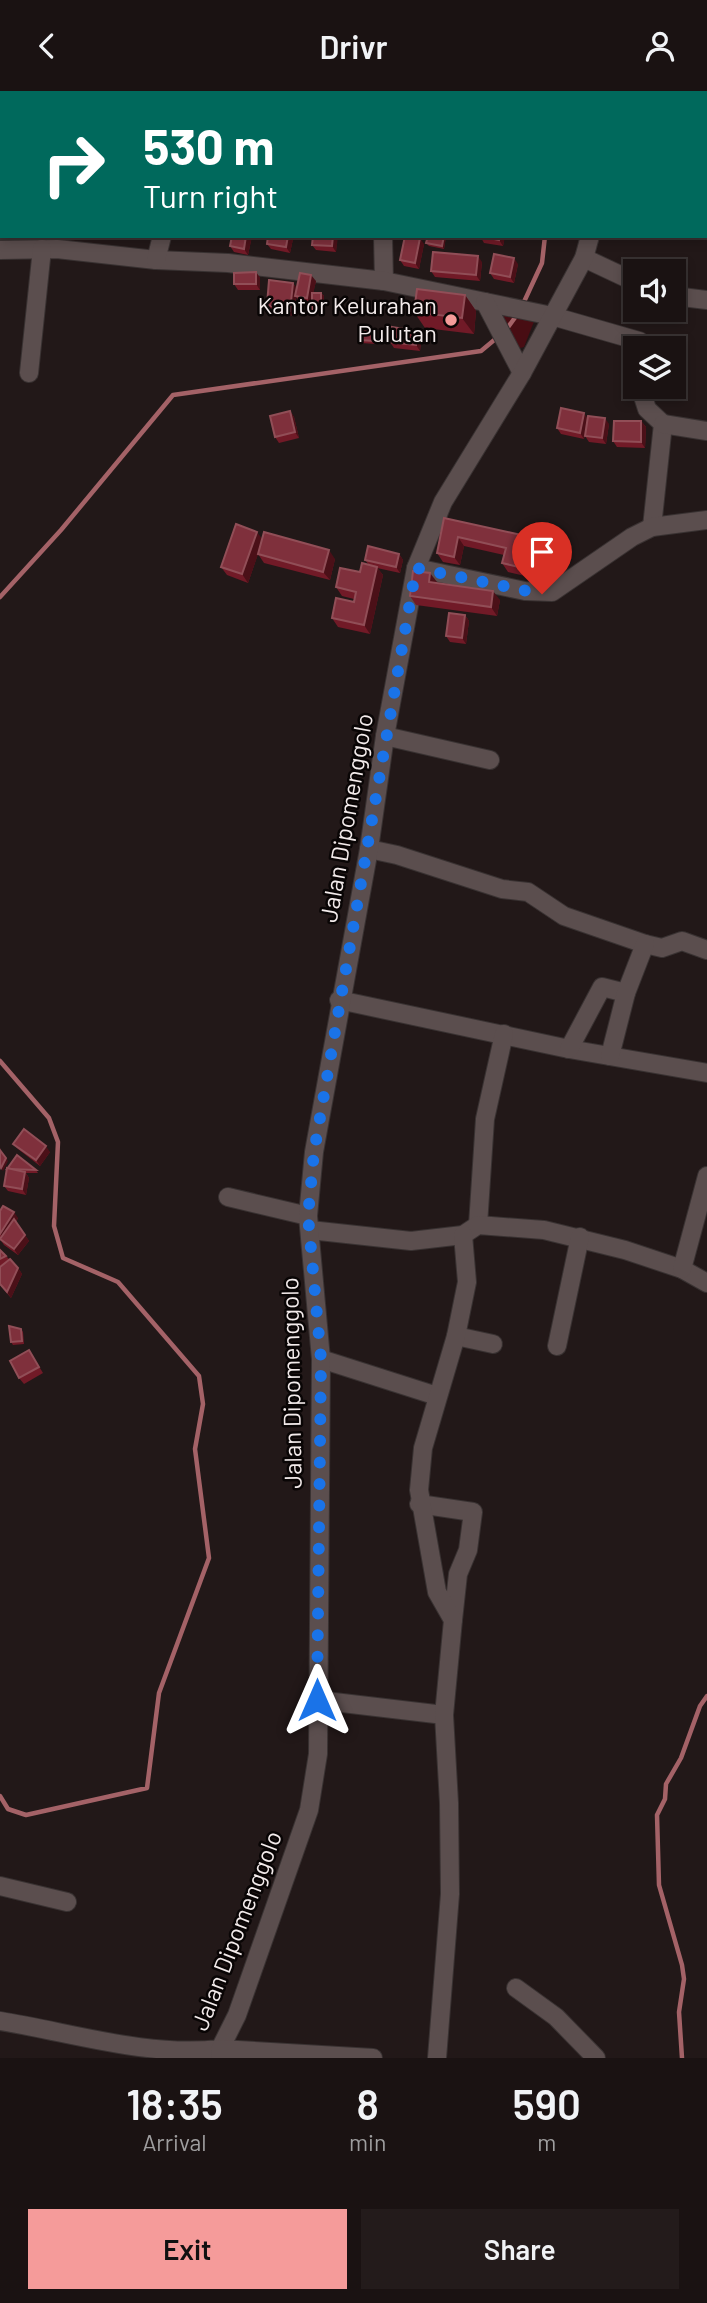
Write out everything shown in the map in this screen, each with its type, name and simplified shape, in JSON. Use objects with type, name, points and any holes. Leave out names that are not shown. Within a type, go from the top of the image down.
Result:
[{"type":"street","points":[[156,260],[162,238]]},
{"type":"street","points":[[383,238],[384,281]]},
{"type":"street","name":"Jalan Dipomenggolo","points":[[0,2021],[128,2046],[220,2054],[237,2015],[309,1810],[317,1775],[321,1359],[309,1223],[314,1152],[339,1000],[369,849],[385,736],[416,568],[443,502],[522,373],[584,258],[589,238]]},
{"type":"street","points":[[29,373],[53,245]]},
{"type":"street","points":[[0,250],[53,245],[156,260],[228,263],[384,281],[552,316],[623,336]]},
{"type":"street","points":[[584,258],[623,276]]},
{"type":"street","points":[[686,297],[707,300]]},
{"type":"street","points":[[485,302],[522,373]]},
{"type":"street","points":[[644,399],[647,409],[663,424],[707,431]]},
{"type":"street","points":[[652,527],[663,424]]},
{"type":"street","points":[[416,568],[526,591],[552,592],[632,537],[652,527],[707,520]]},
{"type":"street","points":[[385,736],[490,760]]},
{"type":"street","points":[[369,849],[397,855],[502,889],[528,892],[564,916],[645,944],[662,949],[682,941],[707,950]]},
{"type":"street","points":[[610,1056],[626,993],[645,944]]},
{"type":"street","points":[[569,1049],[602,987],[626,993]]},
{"type":"street","points":[[339,1000],[569,1049],[707,1073]]},
{"type":"street","points":[[453,1620],[439,1599],[419,1504],[423,1448],[456,1336],[468,1271],[485,1119],[504,1034]]},
{"type":"street","points":[[682,1269],[707,1176]]},
{"type":"street","points":[[228,1197],[309,1223],[411,1241],[471,1230],[580,1237],[682,1269],[707,1283]]},
{"type":"street","points":[[557,1346],[580,1237]]},
{"type":"street","points":[[456,1336],[493,1344]]},
{"type":"street","points":[[321,1359],[437,1396]]},
{"type":"street","points":[[419,1504],[473,1512],[468,1550],[458,1574],[444,1715],[450,1894],[437,2058]]},
{"type":"street","points":[[317,1700],[444,1715]]},
{"type":"street","points":[[0,1886],[66,1902]]},
{"type":"street","points":[[516,1988],[556,2017],[596,2058]]},
{"type":"street","points":[[220,2054],[373,2058]]},
{"type":"shaded area","points":[[495,310],[535,319],[524,347],[516,349]]},
{"type":"building","points":[[232,238],[246,238],[244,249],[230,246]]},
{"type":"building","points":[[268,238],[288,238],[286,247],[267,244]]},
{"type":"building","points":[[313,238],[333,238],[332,246],[312,245]]},
{"type":"building","points":[[405,238],[420,238],[415,263],[400,260]]},
{"type":"building","points":[[427,238],[444,238],[442,246],[426,243]]},
{"type":"building","points":[[433,252],[478,256],[476,275],[431,271]]},
{"type":"building","points":[[494,254],[514,258],[510,277],[490,273]]},
{"type":"building","points":[[256,272],[256,284],[234,284],[234,273]]},
{"type":"building","points":[[300,273],[311,275],[307,298],[295,296]]},
{"type":"building","points":[[269,280],[293,283],[290,311],[267,305]]},
{"type":"building","points":[[417,289],[465,295],[462,318],[414,312]]},
{"type":"building","points":[[312,293],[321,293],[321,309],[312,309]]},
{"type":"building","points":[[392,327],[417,331],[416,345],[390,342]]},
{"type":"building","points":[[359,328],[374,329],[374,341],[359,340]]},
{"type":"building","points":[[561,408],[584,413],[580,433],[557,428]]},
{"type":"building","points":[[290,411],[295,432],[275,437],[270,416]]},
{"type":"building","points":[[588,416],[605,418],[602,438],[585,436]]},
{"type":"building","points":[[614,421],[641,421],[641,442],[613,441]]},
{"type":"building","points":[[444,518],[526,536],[519,567],[502,563],[506,548],[458,537],[454,557],[437,553]]},
{"type":"building","points":[[236,524],[257,532],[242,574],[221,567]]},
{"type":"building","points":[[264,532],[329,550],[323,572],[258,554]]},
{"type":"building","points":[[532,537],[551,540],[546,574],[527,571]]},
{"type":"building","points":[[368,546],[399,554],[396,567],[365,560]]},
{"type":"building","points":[[362,563],[377,567],[364,625],[332,618],[336,598],[354,602],[356,592],[336,587],[340,568],[360,572]]},
{"type":"building","points":[[413,571],[430,573],[429,582],[493,591],[491,607],[410,596]]},
{"type":"building","points":[[449,613],[465,615],[462,638],[446,636]]},
{"type":"building","points":[[24,1129],[46,1146],[36,1160],[13,1144]]},
{"type":"building","points":[[0,1150],[6,1158],[1,1168],[0,1166]]},
{"type":"building","points":[[17,1155],[36,1170],[7,1169]]},
{"type":"building","points":[[7,1168],[25,1172],[22,1189],[4,1186]]},
{"type":"building","points":[[3,1206],[14,1212],[0,1234],[0,1211]]},
{"type":"building","points":[[14,1219],[25,1235],[14,1249],[0,1239]]},
{"type":"building","points":[[10,1259],[18,1268],[7,1292],[0,1284],[0,1267]]},
{"type":"building","points":[[9,1326],[21,1329],[22,1341],[11,1342]]},
{"type":"building","points":[[29,1350],[39,1367],[19,1378],[10,1361]]},
{"type":"waterway","points":[[523,304],[542,263],[545,238]]},
{"type":"waterway","points":[[506,330],[519,312]]},
{"type":"waterway","points":[[0,597],[61,530],[173,395],[481,351],[499,336]]},
{"type":"waterway","points":[[0,1061],[49,1118],[58,1142],[54,1226],[63,1258],[118,1282],[199,1376],[203,1404],[195,1449],[209,1558],[159,1693],[147,1788],[26,1815],[8,1809],[0,1796]]},
{"type":"waterway","points":[[682,2058],[679,2012],[684,1979],[659,1885],[657,1815],[665,1799],[666,1784],[681,1758],[700,1706],[707,1696]]},
{"type":"place","name":"Kantor Kelurahan Pulutan","points":[[451,320]]},
{"type":"route","points":[[317,1700],[321,1359],[308,1216],[314,1152],[337,1012],[369,849],[385,736],[416,568],[542,594]]}]
